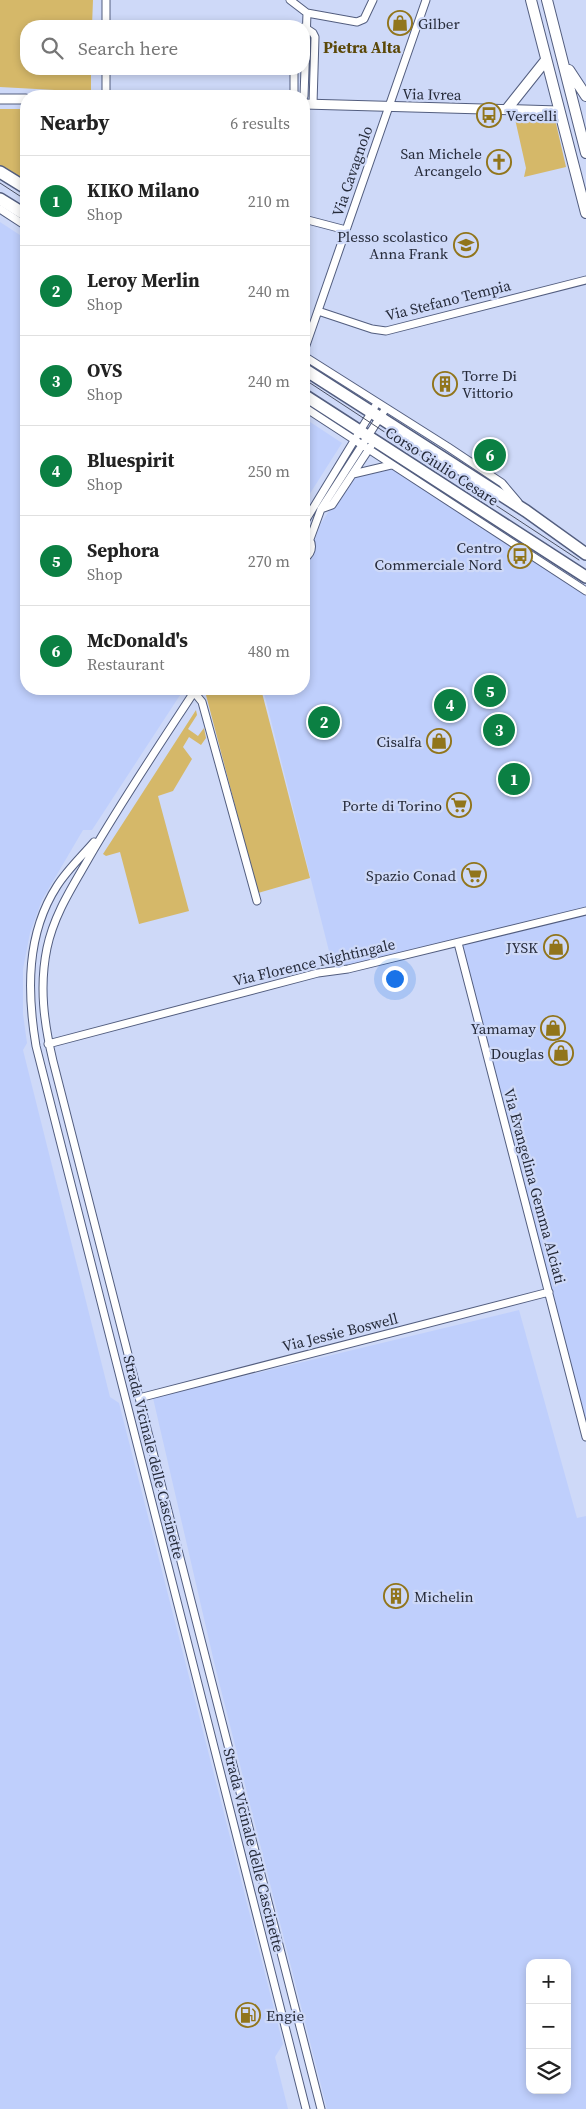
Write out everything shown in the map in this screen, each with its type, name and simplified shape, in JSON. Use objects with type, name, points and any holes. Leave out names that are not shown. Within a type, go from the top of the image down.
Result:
[{"type":"main road","points":[[531,0],[586,213]]},
{"type":"main road","points":[[547,0],[560,55],[581,114],[586,153]]},
{"type":"main road","points":[[560,55],[576,84],[586,96]]},
{"type":"main road","points":[[507,109],[546,60]]},
{"type":"main road","points":[[559,111],[581,114]]},
{"type":"main road","points":[[0,172],[20,184]]},
{"type":"main road","points":[[0,199],[20,211]]},
{"type":"main road","name":"Corso Giulio Cesare","points":[[310,372],[379,410],[586,554]]},
{"type":"main road","name":"Corso Giulio Cesare","points":[[310,400],[364,440],[561,568],[586,577]]},
{"type":"street","points":[[106,0],[106,20]]},
{"type":"street","points":[[290,0],[307,13],[361,22],[373,0]]},
{"type":"street","name":"Via Cavagnolo","points":[[310,334],[426,0]]},
{"type":"street","points":[[305,20],[307,13]]},
{"type":"street","points":[[309,90],[314,37],[310,33]]},
{"type":"street","points":[[106,75],[106,90]]},
{"type":"street","points":[[294,75],[294,90]]},
{"type":"street","points":[[304,75],[304,90]]},
{"type":"street","points":[[1,100],[20,99]]},
{"type":"street","name":"Via Ivrea","points":[[310,104],[559,111]]},
{"type":"street","points":[[0,209],[20,222]]},
{"type":"street","points":[[310,221],[346,230]]},
{"type":"street","name":"Via Stefano Tempia","points":[[318,311],[372,330],[386,331],[586,280]]},
{"type":"street","name":"Corso Giulio Cesare","points":[[310,360],[379,410]]},
{"type":"street","name":"Corso Giulio Cesare","points":[[310,410],[364,440],[391,465],[561,568],[586,591]]},
{"type":"street","points":[[310,530],[364,440],[379,410]]},
{"type":"street","points":[[321,509],[332,505],[353,474],[364,440]]},
{"type":"street","points":[[310,515],[364,440]]},
{"type":"street","points":[[353,474],[391,465]]},
{"type":"street","name":"Strada Vicinale delle Cascinette","points":[[192,695],[106,828],[60,908],[53,926],[46,956],[42,992],[48,1044],[321,2109]]},
{"type":"street","points":[[198,695],[202,702],[257,900]]},
{"type":"street","name":"Strada Vicinale delle Cascinette","points":[[106,828],[57,884],[48,903],[36,938],[30,972],[32,1021],[40,1064],[306,2109]]},
{"type":"street","name":"Via Florence Nightingale","points":[[48,1044],[318,973],[348,969],[586,911]]},
{"type":"street","name":"Via Evangelina Gemma Alciati","points":[[458,943],[586,1437]]},
{"type":"street","name":"Via Jessie Boswell","points":[[139,1398],[549,1292]]},
{"type":"street","points":[[106,1324],[119,1321]]},
{"type":"street","points":[[240,1850],[254,1846]]},
{"type":"street","points":[[260,1928],[274,1924]]},
{"type":"shaded area","points":[[0,0],[93,0],[92,20],[20,20],[20,75],[91,75],[91,90],[0,87]]},
{"type":"shaded area","points":[[0,109],[20,109],[20,179],[0,167]]},
{"type":"shaded area","points":[[515,119],[555,119],[566,167],[524,177],[526,168]]},
{"type":"shaded area","points":[[0,222],[20,235],[20,695],[180,695],[92,830],[83,830],[42,900],[30,933],[23,969],[23,1014],[27,1043],[23,1050],[110,1397],[119,1403],[283,2044],[275,2057],[288,2109],[0,2109]]},
{"type":"shaded area","points":[[310,422],[342,443],[310,494]]},
{"type":"shaded area","points":[[391,465],[586,591],[586,1441],[458,943],[334,971],[265,695],[310,695],[310,551],[320,525],[353,474]]},
{"type":"shaded area","points":[[206,695],[263,695],[310,878],[258,893]]},
{"type":"shaded area","points":[[196,710],[197,715],[188,729],[198,736],[204,728],[206,738],[201,745],[189,737],[183,747],[192,759],[173,791],[158,796],[189,911],[139,924],[120,852],[106,856],[103,854]]},
{"type":"shaded area","name":"Michelin","points":[[519,1310],[577,1518],[586,1516],[586,2109],[327,2109],[215,1666],[153,1398]]},
{"type":"tram line","points":[[0,183],[20,196]]},
{"type":"tram line","points":[[310,383],[579,560]]},
{"type":"place","name":"Gilber","points":[[400,23]]},
{"type":"place","name":"Vercelli","points":[[489,115]]},
{"type":"place","name":"San Michele Arcangelo","points":[[499,162]]},
{"type":"place","name":"Plesso scolastico Anna Frank","points":[[466,245]]},
{"type":"place","name":"Torre Di Vittorio","points":[[445,384]]},
{"type":"place","name":"McDonald's","points":[[490,455]]},
{"type":"place","name":"Centro Commerciale Nord","points":[[520,556]]},
{"type":"place","name":"Sephora","points":[[490,691]]},
{"type":"place","name":"Bluespirit","points":[[450,705]]},
{"type":"place","name":"Leroy Merlin","points":[[324,722]]},
{"type":"place","name":"OVS","points":[[499,730]]},
{"type":"place","name":"Cisalfa","points":[[439,741]]},
{"type":"place","name":"KIKO Milano","points":[[514,779]]},
{"type":"place","name":"Porte di Torino","points":[[459,805]]},
{"type":"place","name":"Spazio Conad","points":[[474,875]]},
{"type":"place","name":"JYSK","points":[[556,947]]},
{"type":"place","name":"Yamamay","points":[[553,1028]]},
{"type":"place","name":"Douglas","points":[[561,1053]]},
{"type":"place","name":"Michelin","points":[[396,1596]]},
{"type":"place","name":"Engie","points":[[248,2015]]},
{"type":"district","name":"Pietra Alta","points":[[362,47]]}]
